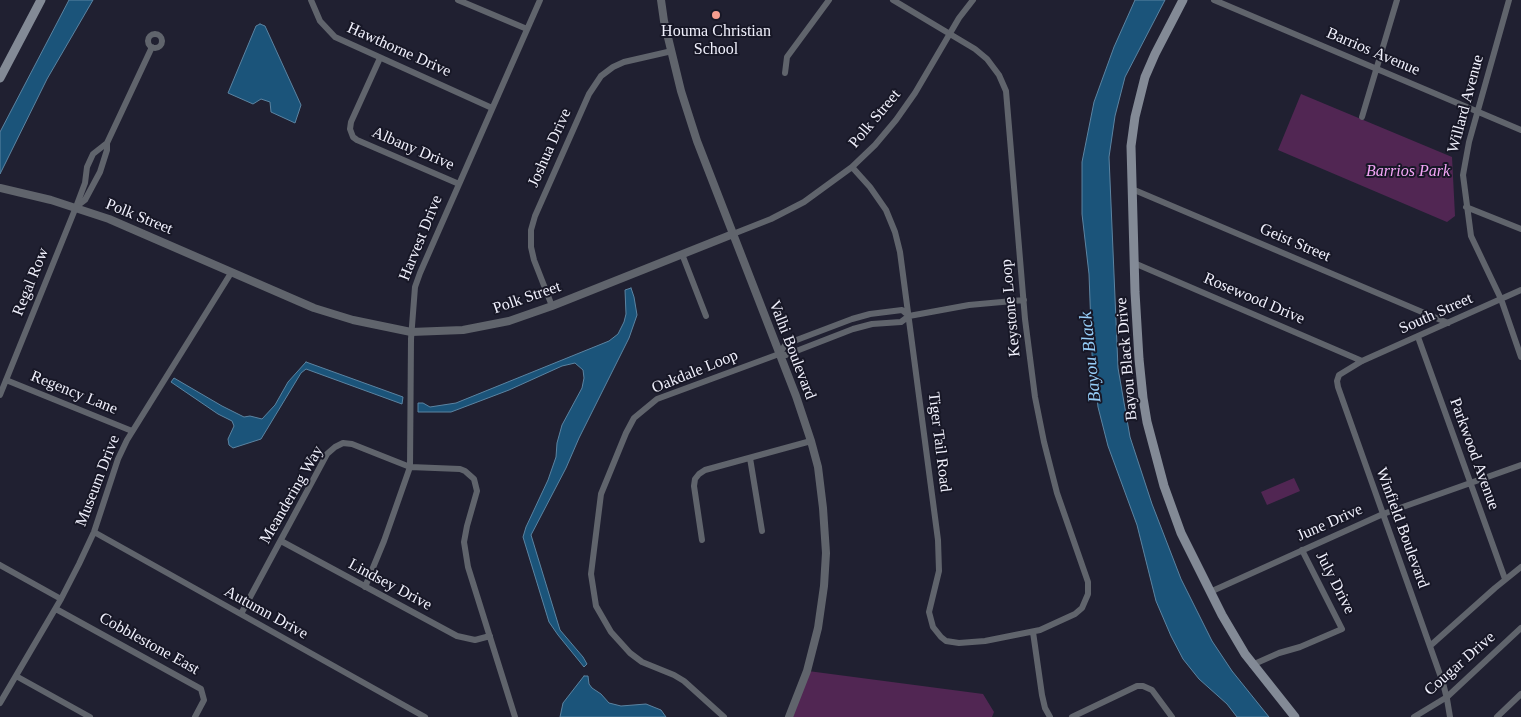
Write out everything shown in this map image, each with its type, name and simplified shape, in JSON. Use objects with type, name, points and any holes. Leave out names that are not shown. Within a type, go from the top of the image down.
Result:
[{"type":"main road","points":[[0,78],[41,0]]},
{"type":"main road","name":"Bayou Black Drive","points":[[1183,0],[1145,76],[1135,117],[1131,146],[1139,359],[1147,422],[1157,464],[1171,508],[1222,616],[1252,665],[1295,717]]},
{"type":"street","name":"Hawthorne Drive","points":[[311,0],[316,16],[330,32],[342,40],[492,108]]},
{"type":"street","points":[[458,0],[526,30]]},
{"type":"street","name":"Harvest Drive","points":[[365,587],[384,541],[410,468],[411,332],[413,296],[417,281],[540,0]]},
{"type":"street","name":"Valhi Boulevard","points":[[661,0],[664,20],[682,91],[697,141],[779,354],[811,441],[818,467],[826,553],[824,586],[818,628],[807,670],[790,717]]},
{"type":"street","points":[[785,72],[787,57],[829,0]]},
{"type":"street","name":"Keystone Loop","points":[[893,0],[975,49],[987,59],[999,75],[1006,91],[1030,365],[1044,442],[1057,493],[1088,582],[1089,591],[1082,608],[1075,614],[1033,632]]},
{"type":"street","name":"Polk Street","points":[[0,188],[76,207],[109,219],[231,273],[324,311],[353,320],[411,332],[436,332],[508,322],[771,219],[804,202],[827,187],[875,145],[896,120],[915,93],[959,18],[973,0]]},
{"type":"street","name":"Barrios Avenue","points":[[1214,0],[1521,130]]},
{"type":"street","points":[[1362,117],[1397,0]]},
{"type":"street","name":"Willard Avenue","points":[[1508,0],[1469,142],[1463,175],[1471,236],[1501,299],[1521,357]]},
{"type":"street","points":[[76,207],[93,154],[107,143],[152,47]]},
{"type":"street","name":"Joshua Drive","points":[[552,306],[534,260],[531,247],[532,230],[535,216],[589,94],[601,76],[612,67],[624,62],[672,51]]},
{"type":"street","name":"Albany Drive","points":[[380,58],[351,122],[350,129],[353,137],[459,184]]},
{"type":"street","points":[[76,207],[85,200],[102,167],[108,150],[107,143]]},
{"type":"street","points":[[90,162],[102,167]]},
{"type":"street","name":"Tiger Tail Road","points":[[852,167],[886,210],[895,232],[900,252],[939,554],[939,572],[930,612],[931,623],[946,641],[959,643],[985,641],[1033,632]]},
{"type":"street","name":"Geist Street","points":[[1132,189],[1448,323]]},
{"type":"street","name":"Regal Row","points":[[0,395],[76,207]]},
{"type":"street","points":[[1466,207],[1521,229]]},
{"type":"street","points":[[682,254],[706,316]]},
{"type":"street","name":"Rosewood Drive","points":[[1134,263],[1362,361]]},
{"type":"street","name":"Museum Drive","points":[[0,703],[61,599],[94,532],[118,459],[132,431],[231,273]]},
{"type":"street","name":"South Street","points":[[1362,361],[1521,290]]},
{"type":"street","points":[[909,316],[902,310],[896,310],[843,321],[786,344],[779,354],[786,355],[846,331],[872,324],[901,322],[909,316],[969,305],[1024,300]]},
{"type":"street","points":[[843,321],[846,331]]},
{"type":"street","name":"Parkwood Avenue","points":[[1418,337],[1505,580]]},
{"type":"street","name":"Oakdale Loop","points":[[724,717],[674,674],[642,662],[618,639],[603,620],[596,606],[590,574],[599,506],[606,478],[626,433],[634,418],[644,408],[657,399],[779,354]]},
{"type":"street","name":"Winfield Boulevard","points":[[1362,361],[1339,375],[1338,387],[1430,646],[1447,697],[1450,717]]},
{"type":"street","name":"Regency Lane","points":[[6,380],[132,431]]},
{"type":"street","points":[[702,540],[694,486],[695,479],[699,474],[705,470],[811,441]]},
{"type":"street","name":"Meandering Way","points":[[242,614],[327,454],[335,447],[343,443],[352,444],[410,468],[460,469],[470,474],[476,484],[476,496],[464,542],[468,566],[515,717]]},
{"type":"street","points":[[750,458],[762,531]]},
{"type":"street","name":"June Drive","points":[[1210,592],[1383,514],[1521,465]]},
{"type":"street","name":"Autumn Drive","points":[[94,532],[425,717]]},
{"type":"street","name":"Lindsey Drive","points":[[281,541],[457,636],[475,640],[490,636]]},
{"type":"street","name":"July Drive","points":[[1252,665],[1342,629],[1302,550]]},
{"type":"street","points":[[0,565],[61,599]]},
{"type":"street","points":[[1430,646],[1521,567]]},
{"type":"street","name":"Cobblestone East","points":[[56,608],[198,687],[204,697],[195,717]]},
{"type":"street","name":"Cougar Drive","points":[[1414,717],[1447,697],[1521,628]]},
{"type":"street","points":[[1033,632],[1042,695],[1045,708],[1050,717]]},
{"type":"street","points":[[16,676],[90,717]]},
{"type":"street","points":[[1072,717],[1137,686],[1143,686],[1152,690],[1172,717]]},
{"type":"street","points":[[1496,717],[1521,694]]},
{"type":"green space","name":"Barrios Park","points":[[1301,94],[1452,157],[1455,216],[1447,222],[1278,150]]},
{"type":"green space","points":[[1294,478],[1300,491],[1267,505],[1261,492]]},
{"type":"green space","points":[[808,671],[983,694],[994,712],[992,717],[789,717]]},
{"type":"water","points":[[69,0],[93,0],[47,79],[0,174],[0,132]]},
{"type":"water","points":[[1135,0],[1165,0],[1125,77],[1115,116],[1109,157],[1118,368],[1130,437],[1152,504],[1181,579],[1212,641],[1232,671],[1269,717],[1237,717],[1227,704],[1199,679],[1183,659],[1156,601],[1137,525],[1108,446],[1098,407],[1092,354],[1089,274],[1082,214],[1082,162],[1094,102],[1114,47]]},
{"type":"water","points":[[260,24],[265,26],[301,105],[295,123],[271,112],[270,102],[261,99],[253,104],[228,93],[256,26]]},
{"type":"water","points":[[631,288],[637,315],[629,338],[531,535],[560,630],[583,657],[587,664],[584,667],[549,622],[523,537],[548,480],[556,457],[557,443],[562,425],[582,388],[583,370],[575,363],[562,366],[509,390],[451,412],[418,412],[418,403],[423,403],[430,407],[456,403],[609,341],[618,334],[624,322],[626,314],[625,290]]},
{"type":"water","points":[[306,362],[403,397],[402,404],[306,369],[301,373],[261,439],[233,448],[229,445],[228,439],[234,426],[232,421],[218,414],[171,382],[174,378],[244,417],[250,416],[262,419],[275,405],[288,382]]},
{"type":"water","points":[[584,676],[588,676],[589,684],[592,688],[609,703],[621,706],[646,704],[661,710],[666,717],[560,717],[563,703]]},
{"type":"place","name":"Houma Christian School","points":[[716,15]]},
{"type":"water label","name":"Bayou Black","points":[[1091,357]]}]
